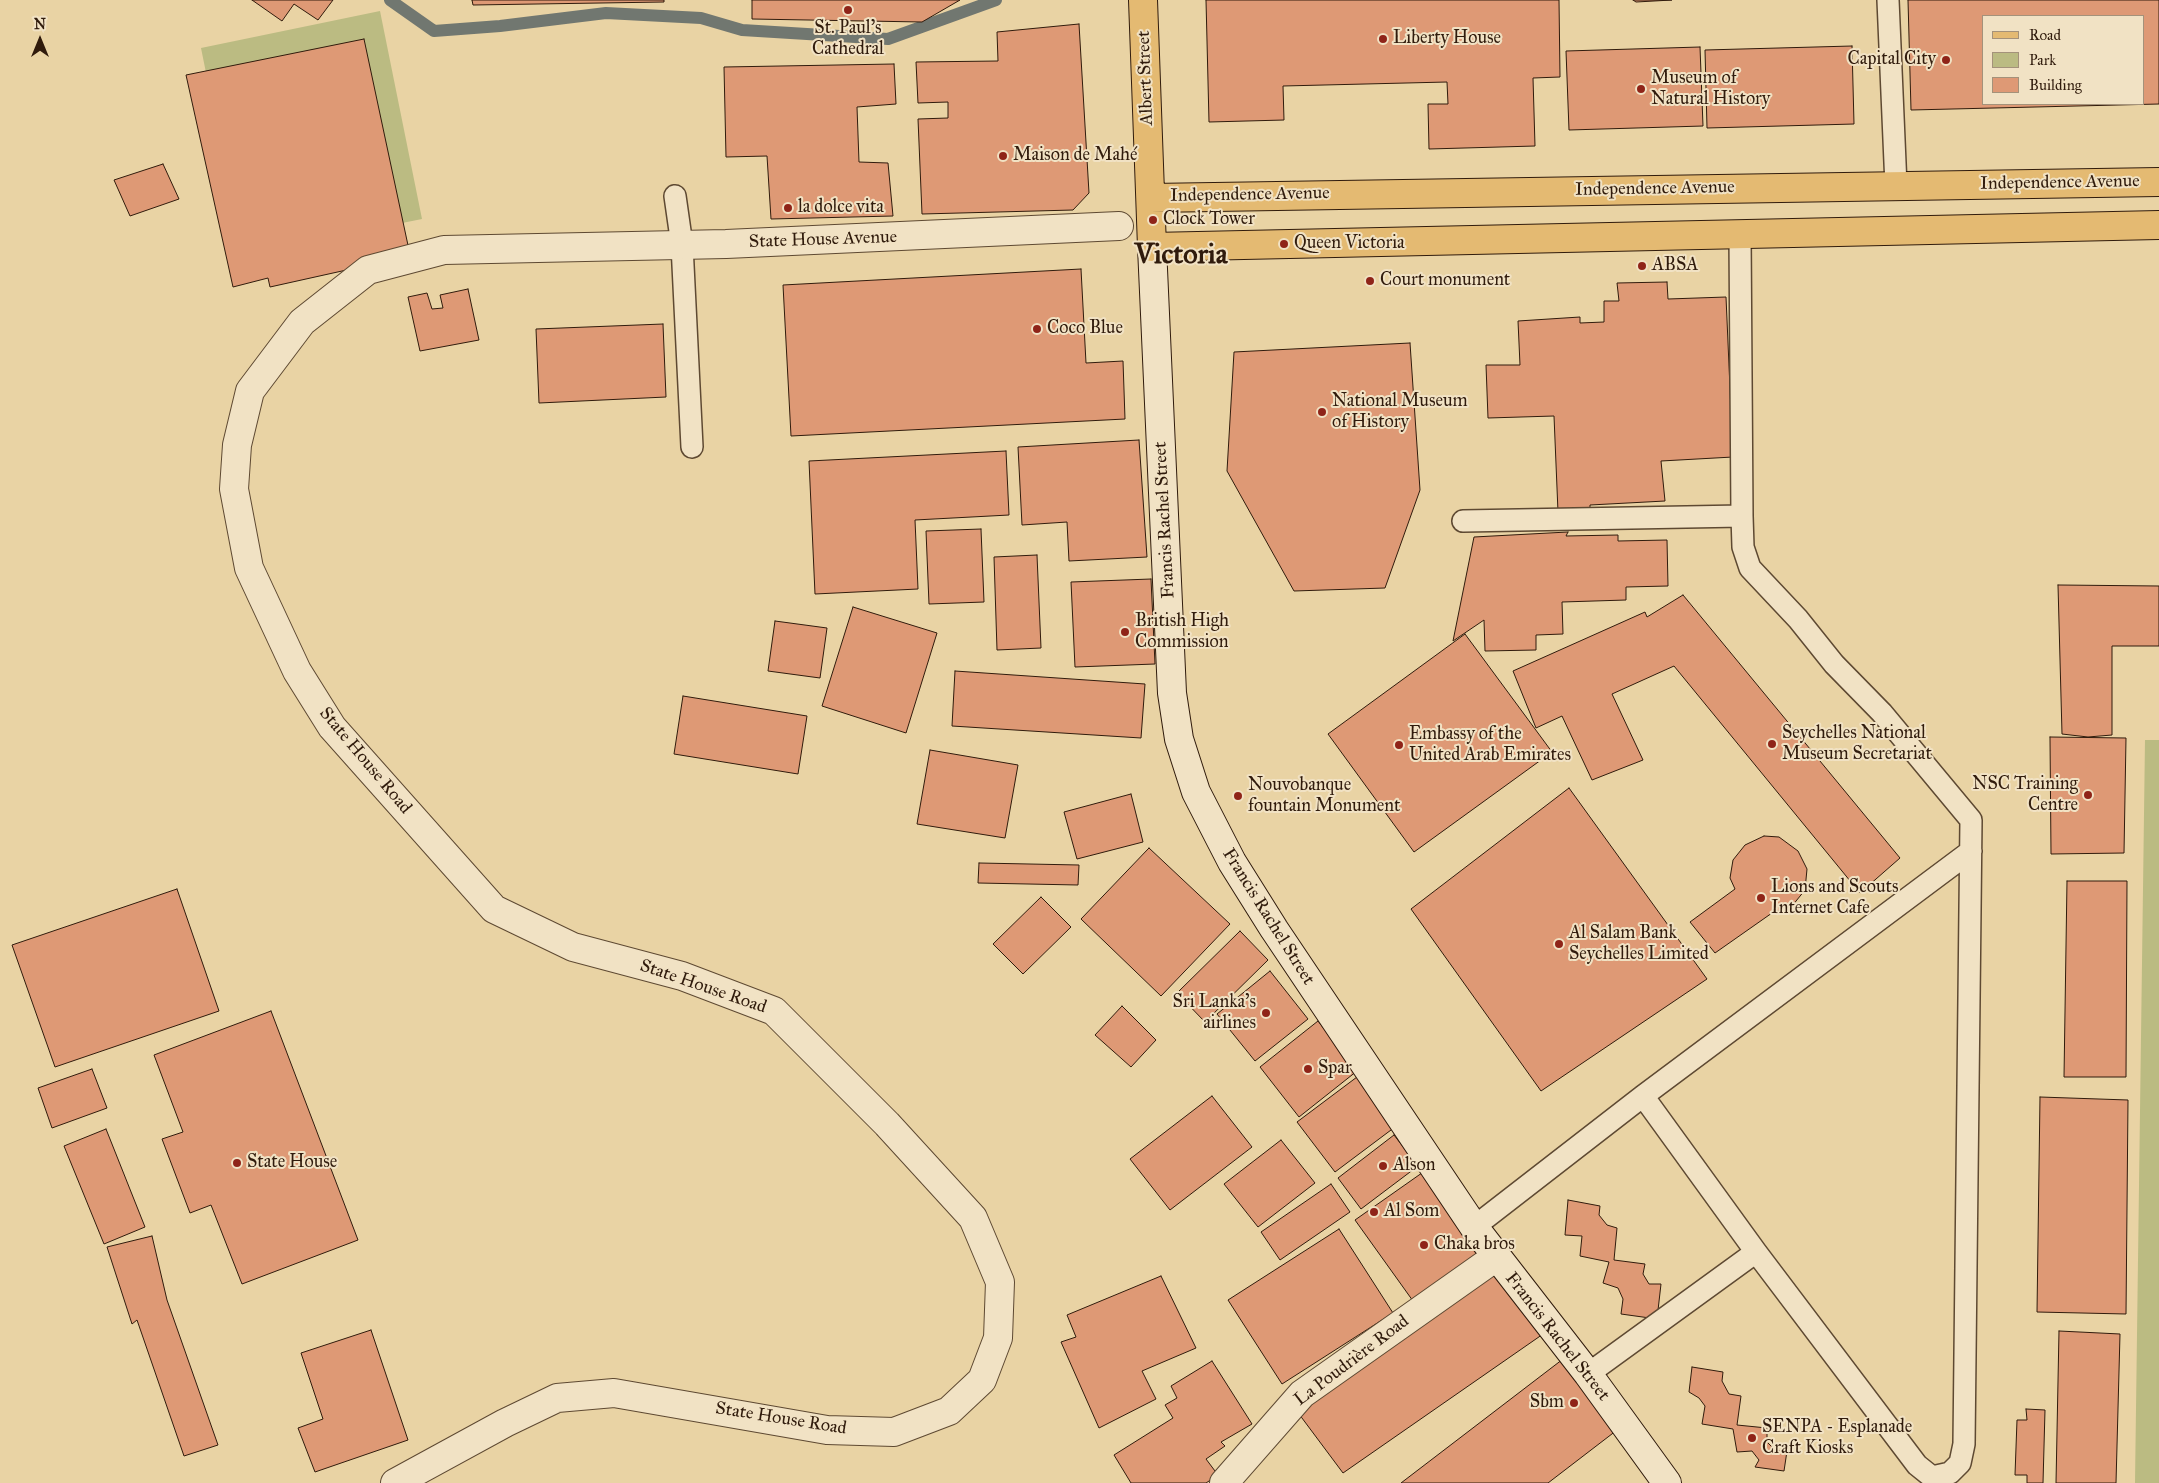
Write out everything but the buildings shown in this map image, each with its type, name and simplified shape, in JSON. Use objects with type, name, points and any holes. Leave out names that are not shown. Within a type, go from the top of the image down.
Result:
[{"type":"main road","name":"Albert Street","points":[[1143,2],[1152,247]]},
{"type":"main road","name":"Independence Avenue","points":[[1151,198],[2159,182]]},
{"type":"main road","points":[[1152,247],[2159,225]]},
{"type":"street","points":[[1151,198],[1119,226],[1152,247]]},
{"type":"street","name":"State House Avenue","points":[[528,250],[923,236],[1119,226]]},
{"type":"street","name":"Francis Rachel Street","points":[[1152,247],[1172,693],[1180,739],[1196,792],[1232,862],[1274,929],[1474,1227],[1588,1374],[1667,1483]]},
{"type":"street","name":"State House Road","points":[[394,1483],[505,1423],[557,1398],[614,1393],[827,1430],[894,1432],[949,1411],[982,1380],[998,1338],[1000,1282],[973,1218],[888,1124],[774,1011],[682,976],[574,947],[494,909],[332,727],[297,671],[249,568],[234,489],[237,445],[250,391],[302,322],[368,270],[444,250],[528,250]]},
{"type":"street","name":"La Poudrière Road","points":[[1224,1483],[1302,1394],[1496,1257]]},
{"type":"lane","points":[[1888,0],[1896,186]]},
{"type":"lane","points":[[675,196],[682,245],[692,447]]},
{"type":"lane","points":[[1642,1096],[1916,1466],[1932,1477],[1950,1473],[1960,1464],[1964,1444],[1971,820],[1882,713],[1834,664],[1798,619],[1750,568],[1744,546],[1742,516],[1740,235]]},
{"type":"lane","points":[[1463,521],[1742,516]]},
{"type":"lane","points":[[1474,1227],[1642,1096],[1971,851]]},
{"type":"lane","points":[[1588,1374],[1756,1252]]},
{"type":"green space","points":[[380,11],[422,219],[243,255],[201,48]]},
{"type":"green space","points":[[2145,740],[2159,740],[2159,1483],[2135,1483]]},
{"type":"waterway","points":[[390,0],[434,31],[500,26],[606,13],[701,18],[742,30],[888,39],[996,0]]},
{"type":"place","name":"St. Paul's Cathedral","points":[[848,10]]},
{"type":"place","name":"Liberty House","points":[[1383,39]]},
{"type":"place","name":"Capital City","points":[[1946,60]]},
{"type":"place","name":"Museum of Natural History","points":[[1641,89]]},
{"type":"place","name":"Maison de Mahé","points":[[1003,156]]},
{"type":"place","name":"la dolce vita","points":[[788,208]]},
{"type":"place","name":"Clock Tower","points":[[1153,220]]},
{"type":"place","name":"Queen Victoria","points":[[1284,244]]},
{"type":"place","name":"ABSA","points":[[1642,266]]},
{"type":"place","name":"Court monument","points":[[1370,281]]},
{"type":"place","name":"Coco Blue","points":[[1037,329]]},
{"type":"place","name":"National Museum of History","points":[[1322,412]]},
{"type":"place","name":"British High Commission","points":[[1125,632]]},
{"type":"place","name":"Seychelles National Museum Secretariat","points":[[1772,744]]},
{"type":"place","name":"Embassy of the United Arab Emirates","points":[[1399,745]]},
{"type":"place","name":"NSC Training Centre","points":[[2088,795]]},
{"type":"place","name":"Nouvobanque fountain Monument","points":[[1238,796]]},
{"type":"place","name":"Lions and Scouts Internet Cafe","points":[[1761,898]]},
{"type":"place","name":"Al Salam Bank Seychelles Limited","points":[[1559,944]]},
{"type":"place","name":"Sri Lanka's airlines","points":[[1266,1013]]},
{"type":"place","name":"Spar","points":[[1308,1069]]},
{"type":"place","name":"State House","points":[[237,1163]]},
{"type":"place","name":"Alson","points":[[1383,1166]]},
{"type":"place","name":"Al Som","points":[[1374,1212]]},
{"type":"place","name":"Chaka bros","points":[[1424,1245]]},
{"type":"place","name":"Sbm","points":[[1574,1403]]},
{"type":"place","name":"SENPA - Esplanade Craft Kiosks","points":[[1752,1438]]},
{"type":"district","name":"Victoria","points":[[1181,256]]}]
